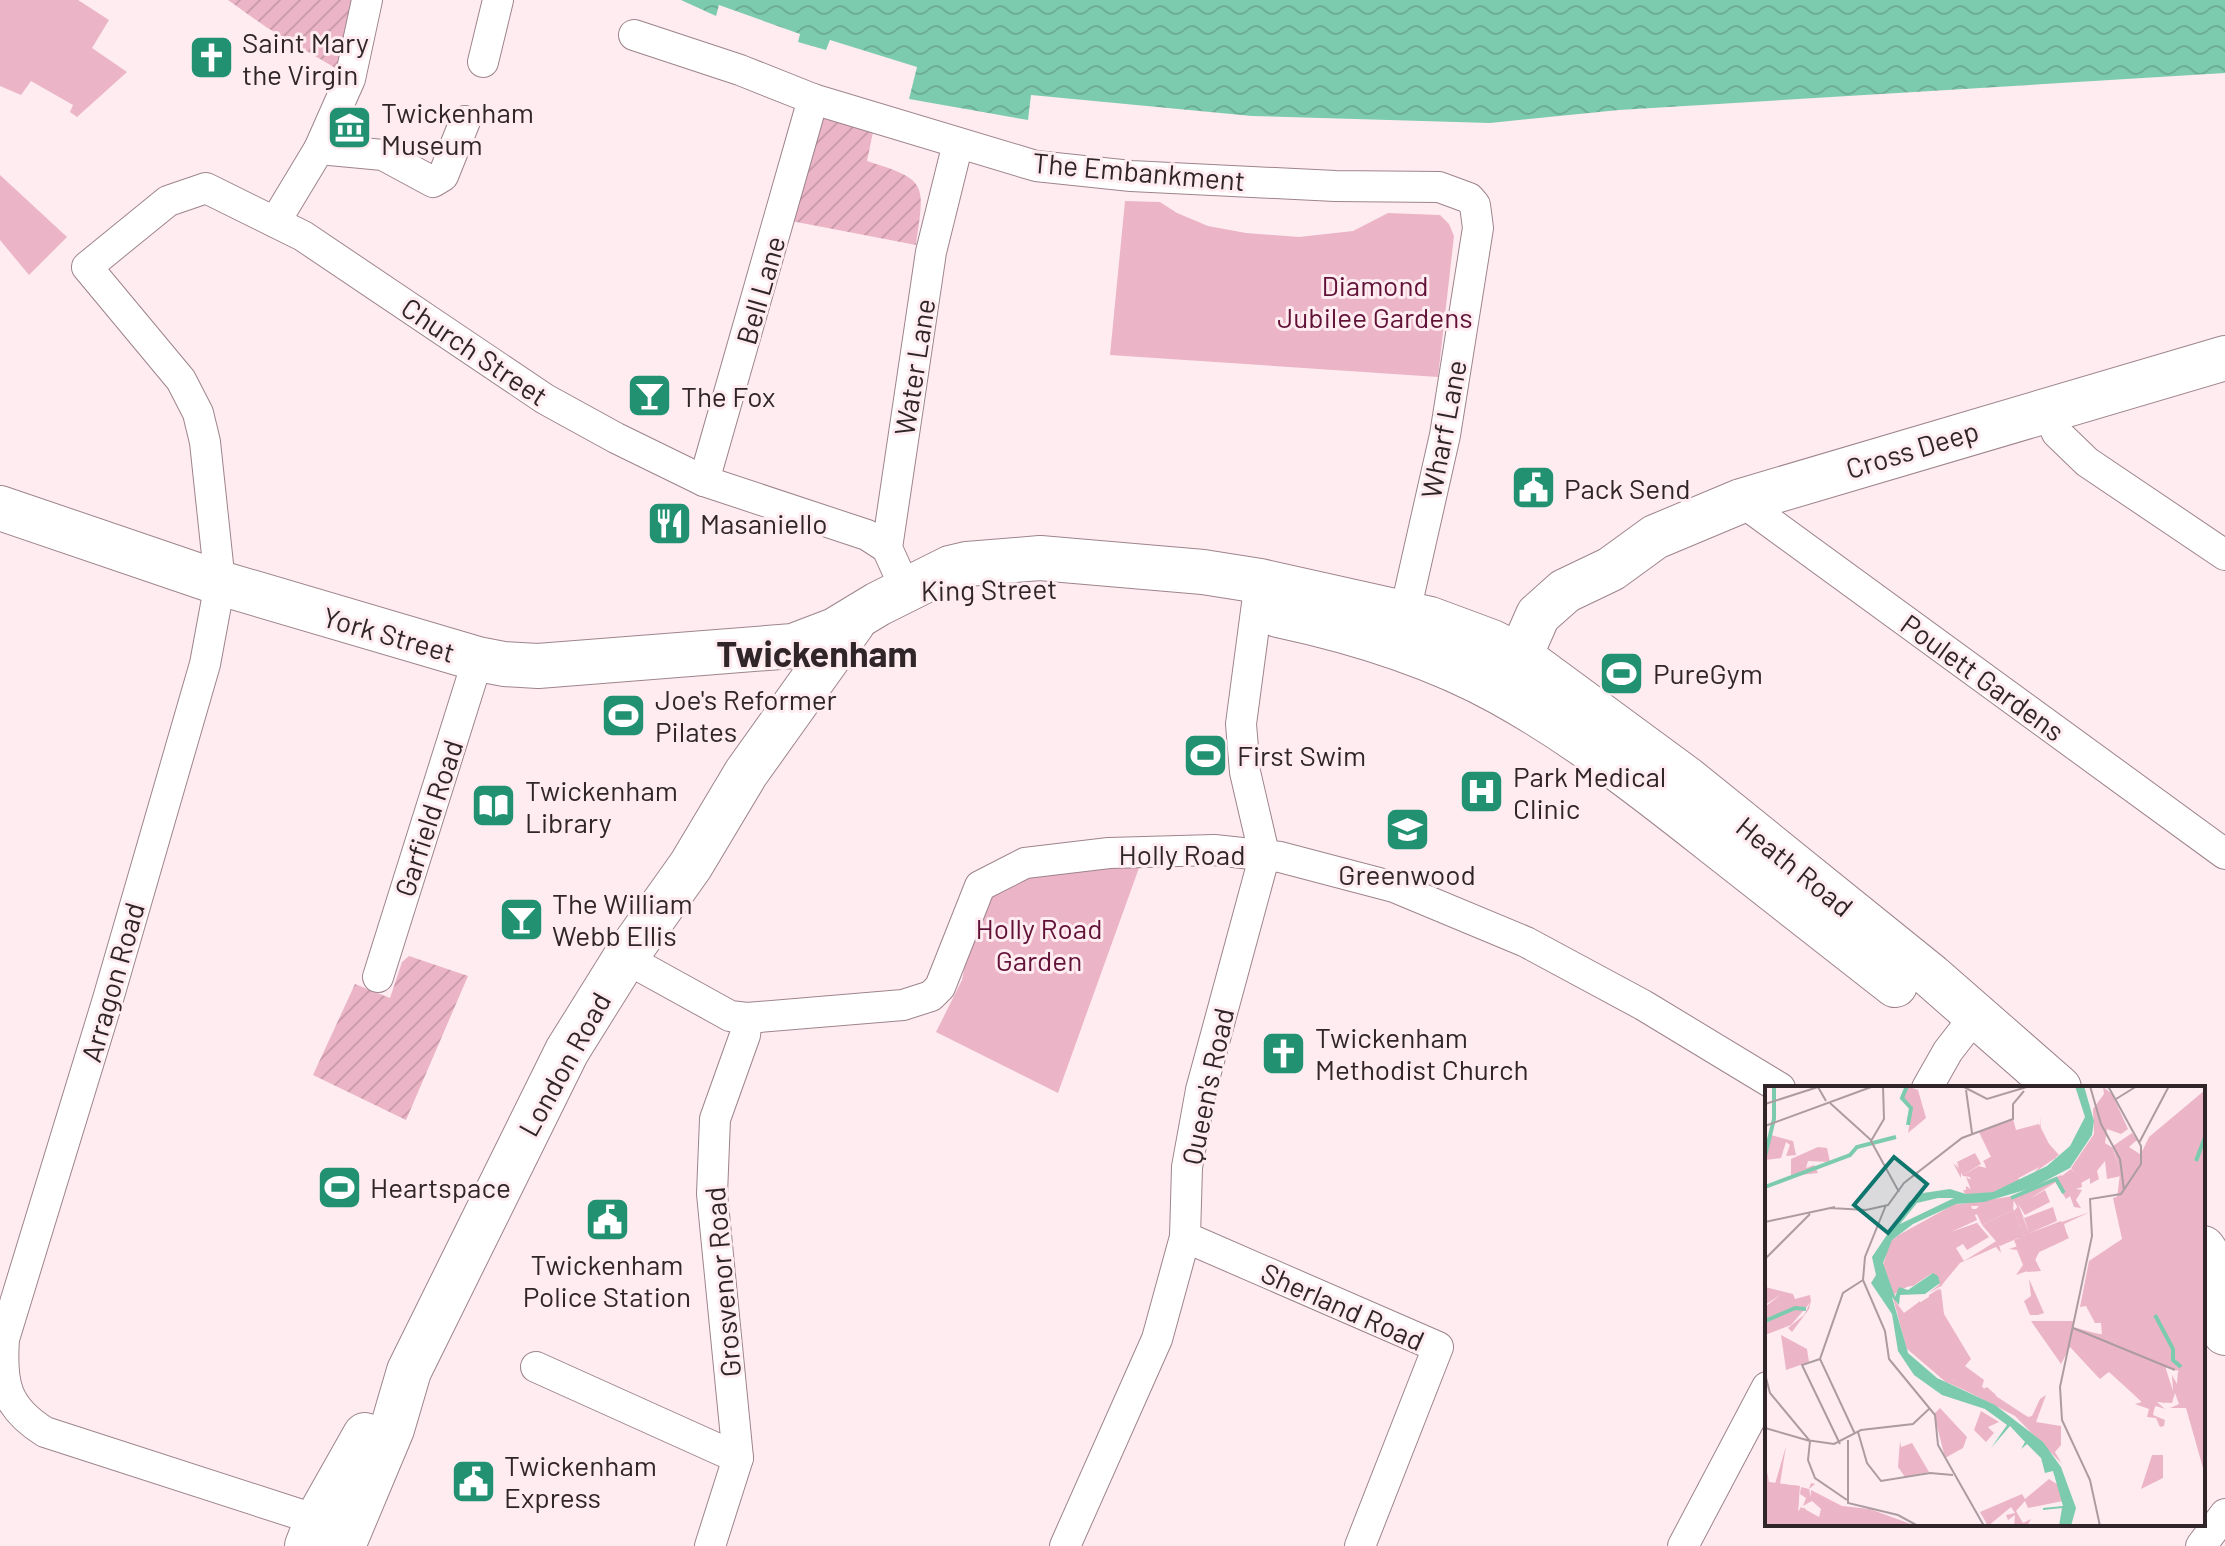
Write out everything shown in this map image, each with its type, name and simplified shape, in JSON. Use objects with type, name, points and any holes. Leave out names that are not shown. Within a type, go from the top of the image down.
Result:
[{"type":"main road","name":"Cross Deep","points":[[1509,673],[1581,615],[1611,569],[1655,537],[1741,501],[2225,358]]},
{"type":"main road","name":"York Street","points":[[0,508],[220,583],[504,664],[538,666],[793,646]]},
{"type":"main road","name":"King Street","points":[[906,590],[950,568],[1040,558],[1187,570],[1457,672],[1509,673]]},
{"type":"main road","name":"London Road","points":[[746,773],[762,706],[776,671],[793,646],[827,634],[906,590]]},
{"type":"main road","name":"King Street","points":[[1259,596],[1405,612],[1474,634],[1509,673]]},
{"type":"main road","name":"London Road","points":[[328,1536],[376,1416],[409,1371],[567,1051],[625,958],[691,865],[746,773],[857,618]]},
{"type":"main road","name":"Heath Road","points":[[1509,673],[1570,735],[1654,796],[1912,999],[1967,1027],[2056,1086]]},
{"type":"main road","name":"Heath Road","points":[[1967,1027],[2016,1086]]},
{"type":"main road","points":[[2205,1251],[2225,1281]]},
{"type":"main road","points":[[2205,1303],[2225,1333]]},
{"type":"street","points":[[275,222],[319,149],[350,79],[367,0]]},
{"type":"street","points":[[483,62],[498,0]]},
{"type":"street","name":"The Embankment","points":[[634,35],[740,70],[813,99],[1036,166],[1131,176],[1335,186],[1439,187],[1469,198]]},
{"type":"street","name":"Bell Lane","points":[[704,481],[813,99]]},
{"type":"street","points":[[319,149],[383,155],[433,182],[443,176],[465,121]]},
{"type":"street","name":"Water Lane","points":[[887,548],[931,252],[958,143]]},
{"type":"street","name":"Church Street","points":[[87,267],[168,201],[206,188],[303,236],[545,399],[616,438],[704,481],[867,535],[887,548]]},
{"type":"street","name":"Wharf Lane","points":[[1405,612],[1445,435],[1478,228],[1475,205],[1469,198]]},
{"type":"street","name":"Arragon Road","points":[[87,267],[181,380],[198,413],[205,442],[220,583],[205,664],[108,999],[4,1339],[2,1371],[6,1389],[16,1406],[28,1421],[45,1432],[328,1536]]},
{"type":"street","points":[[2046,409],[2057,433],[2087,462],[2225,555]]},
{"type":"street","name":"Poulett Gardens","points":[[1741,501],[2225,854]]},
{"type":"street","points":[[887,548],[906,590]]},
{"type":"street","name":"Queen's Road","points":[[1065,1546],[1157,1339],[1185,1237],[1187,1167],[1201,1090],[1263,854],[1245,772],[1241,724],[1259,596]]},
{"type":"street","name":"Garfield Road","points":[[378,977],[478,659]]},
{"type":"street","name":"Holly Road","points":[[625,958],[730,1016],[747,1018],[903,1005],[931,996],[945,978],[980,886],[1025,863],[1109,853],[1184,849],[1263,854],[1394,887],[1526,942],[1643,1005],[1777,1086]]},
{"type":"street","name":"Grosvenor Road","points":[[710,1546],[738,1458],[712,1194],[715,1119],[745,1035],[747,1018]]},
{"type":"street","points":[[1928,1086],[1967,1027]]},
{"type":"street","name":"Sherland Road","points":[[1185,1237],[1438,1347],[1360,1546]]},
{"type":"street","points":[[536,1367],[738,1458]]},
{"type":"street","points":[[1683,1546],[1765,1391]]},
{"type":"street","points":[[2201,1546],[2225,1514]]},
{"type":"green space","points":[[0,0],[78,0],[109,20],[92,48],[127,72],[77,117],[70,112],[73,105],[31,81],[21,95],[0,86]]},
{"type":"green space","points":[[228,0],[354,0],[337,69],[266,27]]},
{"type":"green space","points":[[819,115],[873,132],[867,161],[902,173],[918,187],[921,208],[916,245],[786,220]]},
{"type":"green space","points":[[0,175],[67,237],[29,275],[0,240]]},
{"type":"green space","name":"Diamond Jubilee Gardens","points":[[1125,201],[1160,202],[1208,226],[1299,237],[1353,231],[1388,213],[1440,215],[1449,224],[1454,236],[1438,377],[1110,355]]},
{"type":"green space","name":"Holly Road Garden","points":[[1144,854],[1058,1093],[936,1032],[962,980],[976,910],[1002,883]]},
{"type":"green space","points":[[409,956],[468,976],[406,1120],[313,1075],[355,984],[390,998],[402,962]]},
{"type":"water","points":[[681,0],[2225,0],[2225,73],[1619,110],[1490,123],[1252,116],[1031,95],[1028,120],[909,99],[917,67],[830,40],[826,50],[798,42],[800,34],[719,5],[716,16]]},
{"type":"place","name":"Saint Mary the Virgin","points":[[211,58]]},
{"type":"place","name":"Twickenham Museum","points":[[350,128]]},
{"type":"place","name":"The Fox","points":[[650,396]]},
{"type":"place","name":"Pack Send","points":[[1533,488]]},
{"type":"place","name":"Masaniello","points":[[669,523]]},
{"type":"place","name":"PureGym","points":[[1622,673]]},
{"type":"place","name":"Joe's Reformer Pilates","points":[[624,715]]},
{"type":"place","name":"First Swim","points":[[1206,755]]},
{"type":"place","name":"Park Medical Clinic","points":[[1482,792]]},
{"type":"place","name":"Twickenham Library","points":[[494,806]]},
{"type":"place","name":"Greenwood","points":[[1407,829]]},
{"type":"place","name":"The William Webb Ellis","points":[[521,919]]},
{"type":"place","name":"Twickenham Methodist Church","points":[[1284,1053]]},
{"type":"place","name":"Heartspace","points":[[339,1187]]},
{"type":"place","name":"Twickenham Police Station","points":[[607,1220]]},
{"type":"place","name":"Twickenham Express","points":[[473,1481]]},
{"type":"district","name":"Twickenham","points":[[817,652]]}]
